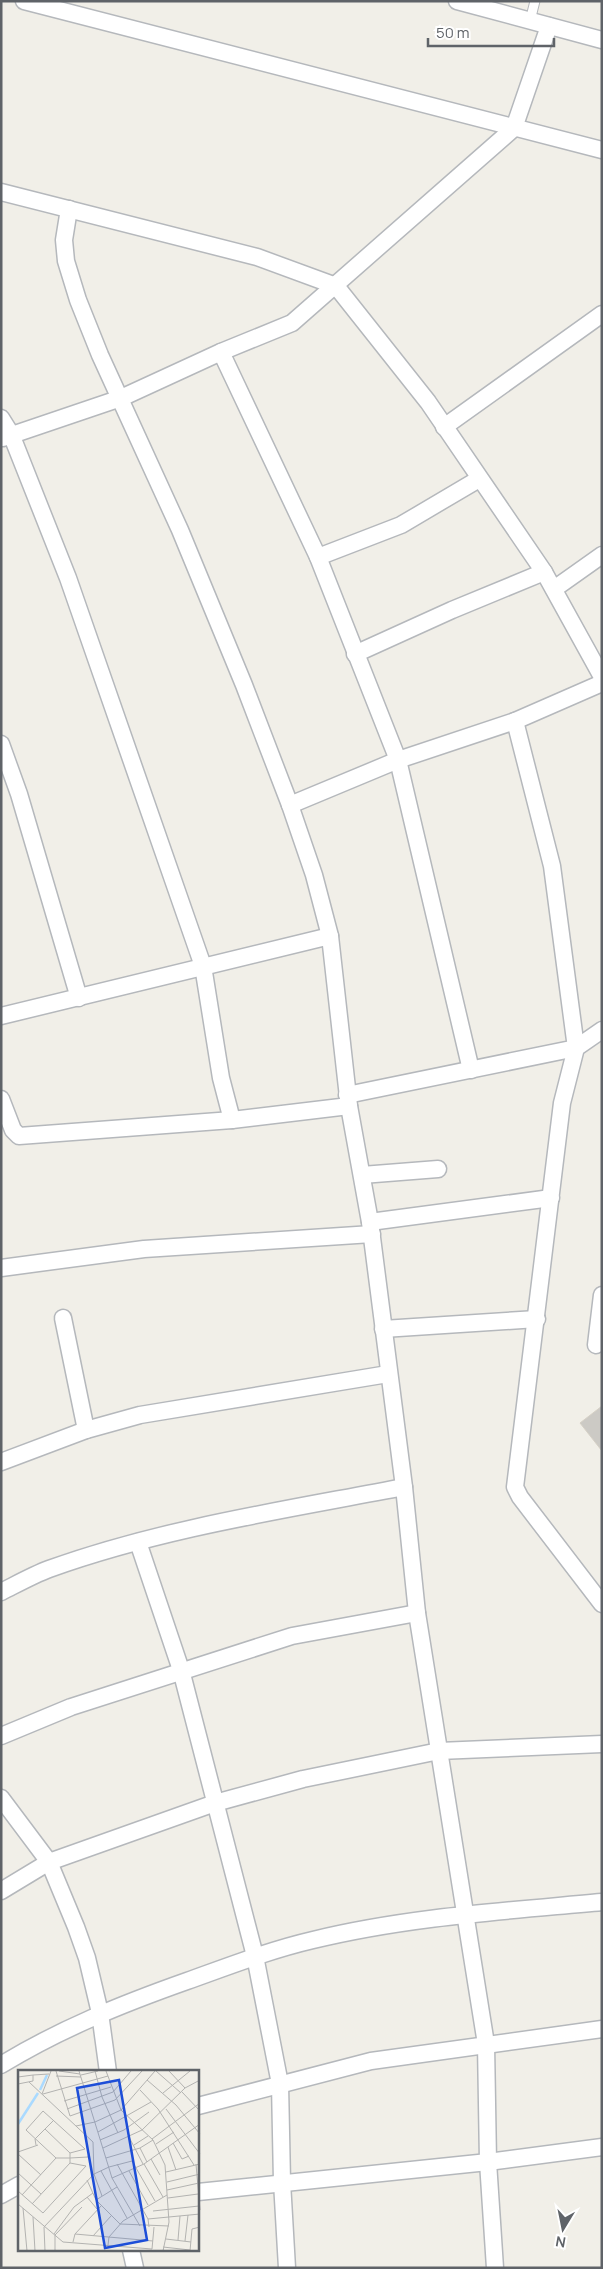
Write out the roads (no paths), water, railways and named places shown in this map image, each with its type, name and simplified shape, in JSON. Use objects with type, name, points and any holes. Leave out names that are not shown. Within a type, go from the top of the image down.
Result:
[{"type":"street","points":[[24,1],[602,150]]},
{"type":"street","points":[[458,1],[602,40]]},
{"type":"street","points":[[6,437],[121,398],[222,352],[292,323],[514,128],[548,26]]},
{"type":"street","points":[[1,192],[257,257],[336,286],[428,402],[544,572],[602,677]]},
{"type":"street","points":[[69,209],[64,240],[66,261],[89,327],[184,539],[244,685],[290,805],[314,875],[330,936],[348,1100],[371,1228],[388,1374],[404,1487],[416,1613],[486,2044],[488,2162],[495,2268]]},
{"type":"street","points":[[444,427],[602,314]]},
{"type":"street","points":[[222,352],[318,557],[398,760],[471,1070]]},
{"type":"street","points":[[1,418],[6,437],[68,578],[203,966],[221,1078],[232,1120]]},
{"type":"street","points":[[318,557],[401,525],[479,479]]},
{"type":"street","points":[[554,589],[602,555]]},
{"type":"street","points":[[355,654],[452,610],[544,572]]},
{"type":"street","points":[[290,805],[398,760],[515,721],[602,683]]},
{"type":"street","points":[[515,721],[552,866],[576,1048],[562,1103],[515,1487],[520,1498],[602,1604]]},
{"type":"street","points":[[1,744],[19,794],[79,998]]},
{"type":"street","points":[[1,1016],[330,936]]},
{"type":"street","points":[[1,1099],[13,1130],[19,1136],[232,1120],[348,1100],[471,1070],[576,1048],[602,1030]]},
{"type":"street","points":[[362,1175],[438,1168]]},
{"type":"street","points":[[1,1268],[144,1249],[371,1228],[551,1198]]},
{"type":"street","points":[[596,1345],[602,1295]]},
{"type":"street","points":[[63,1318],[86,1430]]},
{"type":"street","points":[[383,1329],[537,1319]]},
{"type":"street","points":[[1,1462],[86,1430],[140,1415],[388,1374]]},
{"type":"street","points":[[1,1592],[48,1570],[138,1542],[234,1519],[404,1487]]},
{"type":"street","points":[[138,1542],[181,1670],[255,1956],[280,2084],[282,2182],[287,2268]]},
{"type":"street","points":[[1,1736],[71,1707],[181,1670],[292,1636],[416,1613]]},
{"type":"street","points":[[1,1891],[50,1862],[215,1803],[303,1779],[439,1751],[602,1744]]},
{"type":"street","points":[[1,1798],[50,1862],[87,1958],[100,2013],[108,2070]]},
{"type":"street","points":[[1,2065],[38,2043],[100,2013],[255,1956],[314,1940],[388,1925],[466,1915],[602,1902]]},
{"type":"street","points":[[199,2106],[371,2062],[602,2028]]},
{"type":"street","points":[[199,2192],[488,2162],[602,2147]]},
{"type":"street","points":[[1,2195],[18,2186]]},
{"type":"street","points":[[132,2252],[135,2268]]},
{"type":"lane","points":[[530,21],[535,1]]}]
